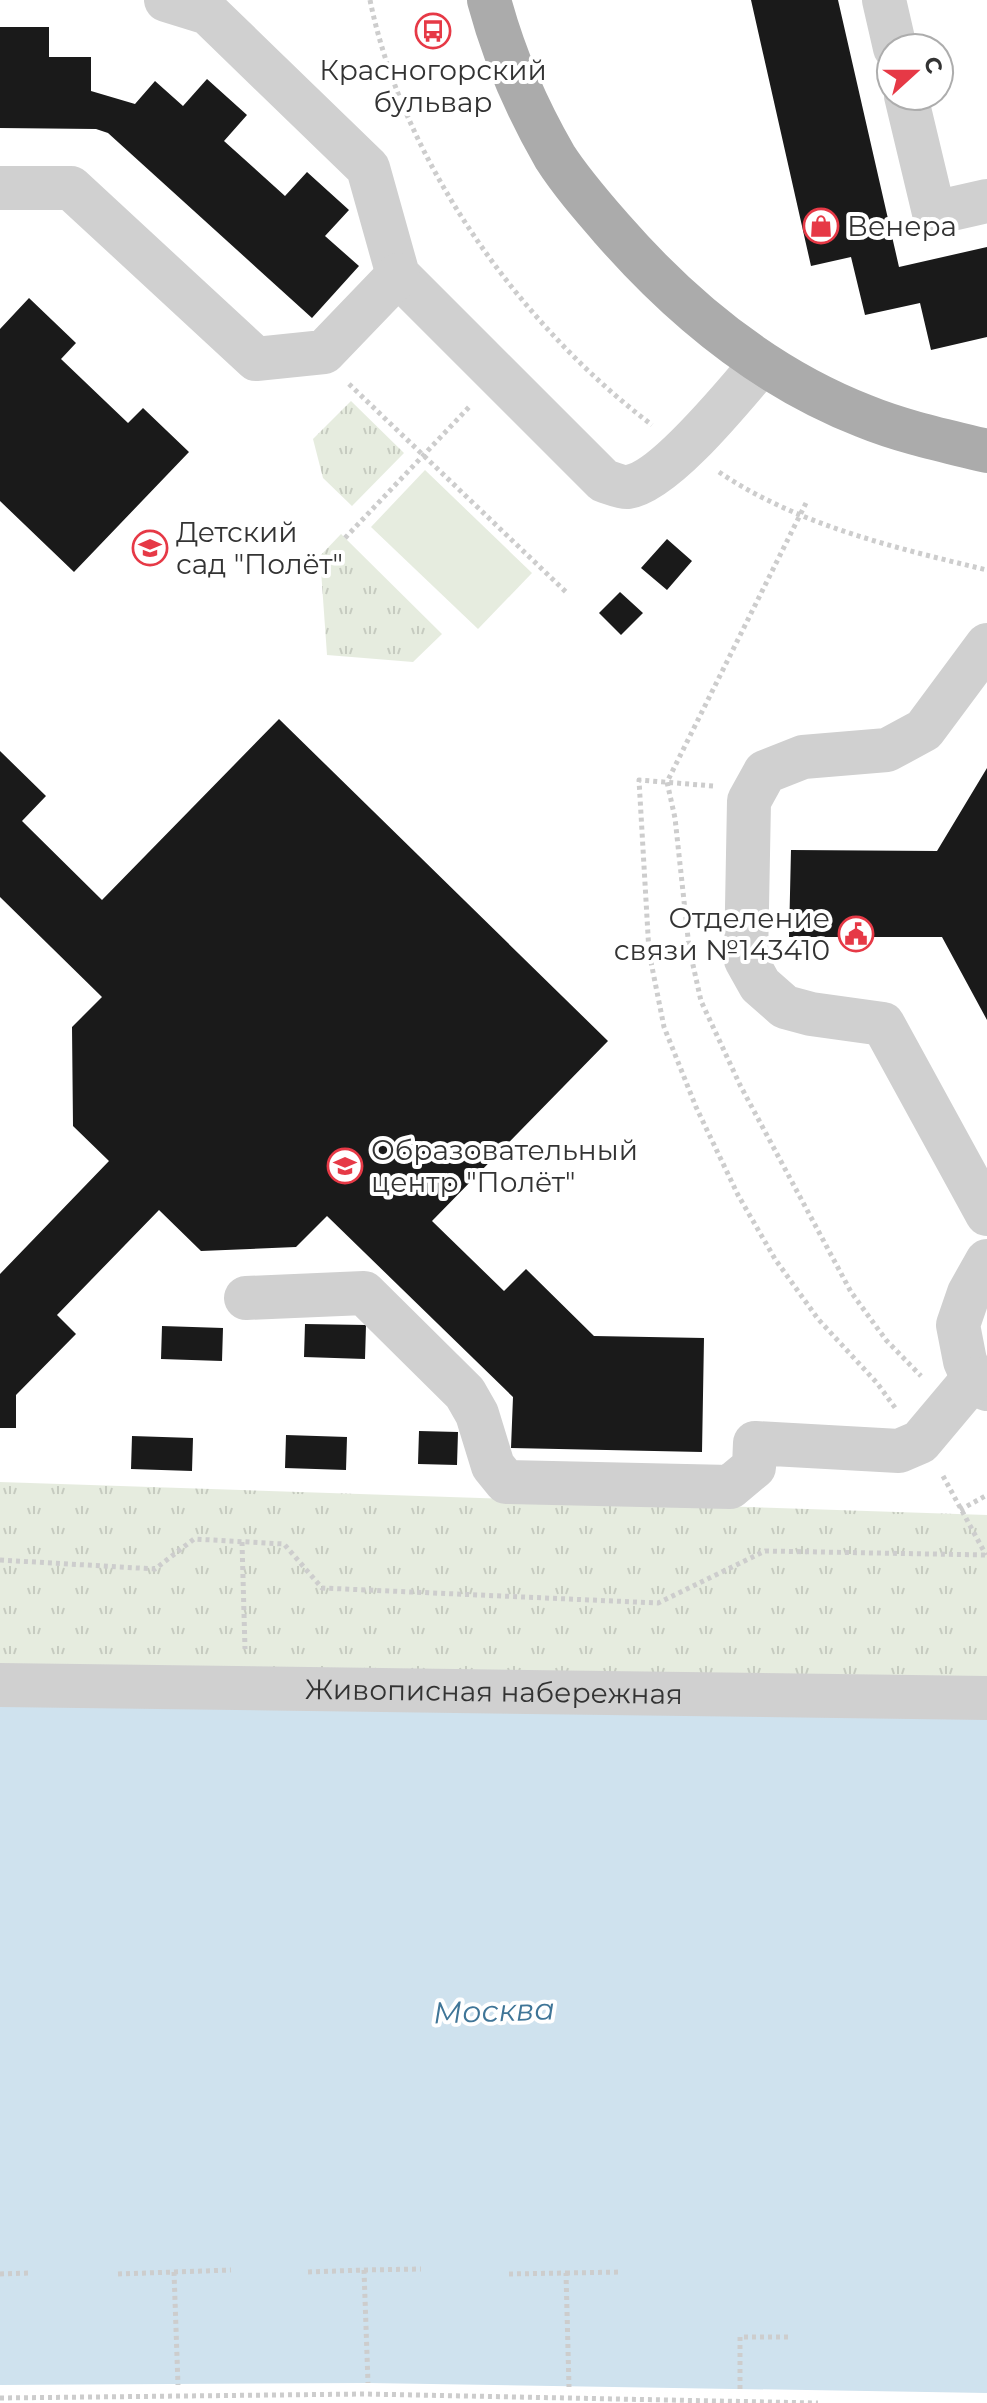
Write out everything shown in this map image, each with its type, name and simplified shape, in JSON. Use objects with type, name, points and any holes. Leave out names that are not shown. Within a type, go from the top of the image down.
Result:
[{"type":"main road","points":[[489,0],[500,42],[524,99],[557,160],[644,266],[698,315],[761,364],[864,417],[987,451]]},
{"type":"street","points":[[166,0],[208,13],[368,168],[398,275],[604,481],[625,488],[642,483],[684,449],[761,364]]},
{"type":"street","points":[[884,0],[891,32]]},
{"type":"street","points":[[910,112],[934,213],[987,201]]},
{"type":"street","points":[[0,188],[71,188],[256,359],[324,352],[398,275]]},
{"type":"street","points":[[987,645],[924,730],[887,750],[803,757],[765,772],[749,801],[746,960],[760,985],[785,1007],[811,1014],[883,1024],[987,1214]]},
{"type":"street","points":[[246,1298],[364,1293],[465,1393],[477,1414],[493,1466],[506,1482],[730,1487],[754,1467],[755,1443],[899,1451],[920,1442],[980,1384],[965,1361],[958,1325],[969,1293],[987,1261]]},
{"type":"street","name":"Живописная набережная","points":[[0,1685],[987,1698]]},
{"type":"path","points":[[370,0],[376,28],[406,109],[433,170],[481,246],[536,315],[590,372],[636,413],[743,489],[819,521],[905,550],[987,570]]},
{"type":"path","points":[[324,352],[337,373],[566,592]]},
{"type":"path","points":[[345,538],[499,376]]},
{"type":"path","points":[[755,789],[639,780],[649,952],[664,1027],[696,1107],[738,1195],[775,1259],[818,1319],[877,1383],[939,1468],[987,1556]]},
{"type":"path","points":[[960,1510],[987,1495]]},
{"type":"path","points":[[0,1560],[155,1569],[194,1539],[284,1544],[322,1588],[658,1603],[765,1551],[987,1556]]},
{"type":"path","points":[[242,1542],[245,1689]]},
{"type":"path","points":[[308,2272],[421,2269]]},
{"type":"path","points":[[118,2274],[231,2270]]},
{"type":"path","points":[[364,2270],[368,2383]]},
{"type":"path","points":[[174,2272],[178,2385]]},
{"type":"path","points":[[509,2274],[622,2272]]},
{"type":"path","points":[[0,2274],[30,2273]]},
{"type":"path","points":[[566,2273],[569,2387]]},
{"type":"path","points":[[740,2389],[740,2337],[788,2337]]},
{"type":"path","points":[[0,2398],[365,2394],[818,2403]]},
{"type":"green space","points":[[351,401],[404,453],[352,506],[323,478],[313,439]]},
{"type":"green space","points":[[425,470],[532,573],[478,629],[371,527]]},
{"type":"green space","points":[[341,534],[442,634],[413,662],[327,655],[320,556]]},
{"type":"green space","points":[[0,1482],[987,1515],[987,1716],[0,1700]]},
{"type":"water","name":"Москва","points":[[0,1700],[987,1716],[987,2393],[368,2383],[0,2385]]},
{"type":"building","points":[[751,0],[838,0],[899,267],[987,247],[987,337],[931,350],[920,303],[865,315],[851,257],[811,266]]},
{"type":"building","points":[[0,27],[49,27],[49,57],[91,57],[91,91],[135,104],[155,81],[183,106],[207,79],[247,115],[224,141],[285,196],[307,172],[349,210],[325,236],[359,266],[312,318],[108,133],[96,129],[0,128]]},
{"type":"building","points":[[29,298],[76,343],[61,359],[128,423],[143,408],[189,452],[74,572],[0,501],[0,329]]},
{"type":"building","points":[[667,539],[692,561],[667,590],[641,568]]},
{"type":"building","points":[[620,592],[643,613],[621,635],[599,613]]},
{"type":"building","points":[[279,719],[608,1041],[432,1221],[504,1291],[526,1269],[594,1336],[704,1338],[702,1452],[511,1448],[513,1397],[327,1216],[296,1247],[201,1251],[159,1210],[57,1315],[76,1334],[16,1395],[16,1428],[0,1428],[0,1274],[109,1161],[73,1126],[72,1027],[102,997],[0,897],[0,751],[46,796],[22,821],[102,900]]},
{"type":"building","points":[[987,768],[987,1020],[942,937],[789,937],[791,850],[937,851]]},
{"type":"building","points":[[305,1324],[366,1325],[365,1359],[304,1357]]},
{"type":"building","points":[[162,1326],[223,1328],[222,1361],[161,1359]]},
{"type":"building","points":[[419,1431],[458,1432],[457,1465],[418,1464]]},
{"type":"building","points":[[286,1435],[347,1437],[346,1470],[285,1468]]},
{"type":"building","points":[[132,1436],[193,1438],[192,1471],[131,1469]]},
{"type":"place","name":"Красногорский бульвар","points":[[433,31]]},
{"type":"place","name":"Венера","points":[[821,226]]},
{"type":"place","name":"Детский сад \"Полёт\"","points":[[150,548]]},
{"type":"place","name":"Отделение связи №143410","points":[[856,934]]},
{"type":"place","name":"Образовательный центр \"Полёт\"","points":[[345,1166]]}]
